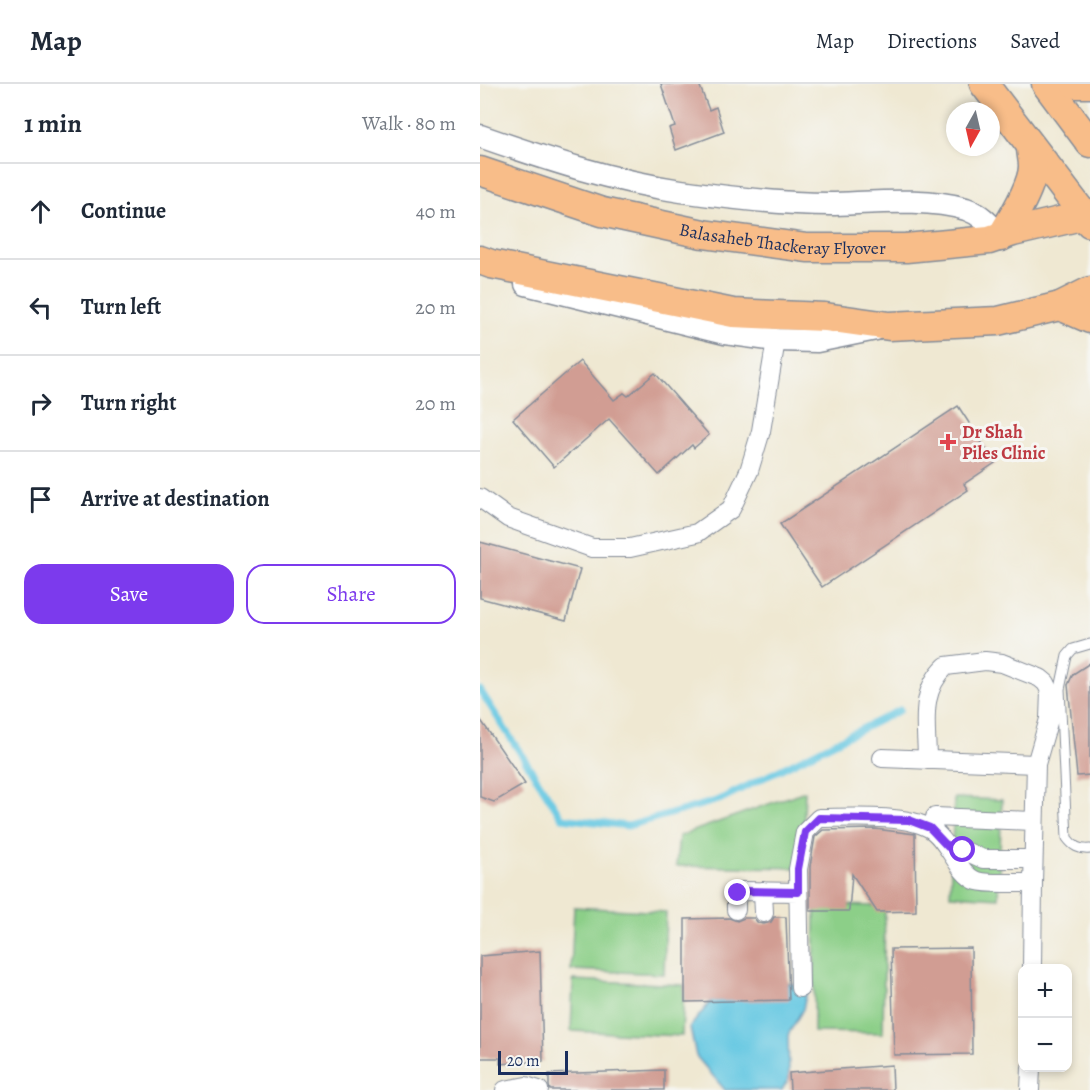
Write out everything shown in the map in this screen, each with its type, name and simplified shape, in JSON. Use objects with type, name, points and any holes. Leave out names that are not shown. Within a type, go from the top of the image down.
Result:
[{"type":"main road","points":[[984,84],[1088,218]]},
{"type":"main road","points":[[1046,84],[1090,143]]},
{"type":"main road","points":[[1075,84],[1090,84]]},
{"type":"main road","points":[[1001,237],[1030,181],[1033,167],[1031,147]]},
{"type":"main road","name":"Balasaheb Thackeray Flyover","points":[[480,171],[602,212],[703,234],[807,248],[906,248],[989,240],[1013,231],[1088,218]]},
{"type":"main road","points":[[480,260],[733,313],[825,317],[889,326],[998,321],[1060,306],[1090,291]]},
{"type":"main road","points":[[1060,306],[1090,319]]},
{"type":"street","points":[[480,136],[539,157],[610,177],[679,191],[744,200],[829,204],[904,201],[965,209],[981,215],[1001,237]]},
{"type":"street","points":[[480,271],[596,303],[725,333],[776,340],[817,341],[889,326]]},
{"type":"street","points":[[480,498],[508,518],[592,548],[630,548],[697,533],[731,509],[749,471],[761,430],[776,340]]},
{"type":"street","points":[[927,760],[926,699],[930,686],[946,666],[985,661],[1002,663],[1040,678],[1046,683],[1050,692],[1049,719],[1036,764],[1032,964]]},
{"type":"street","points":[[882,758],[1036,764]]},
{"type":"street","points":[[935,816],[1034,821]]},
{"type":"street","points":[[800,988],[798,869],[805,832],[819,818],[909,820],[930,828],[948,847],[963,873],[977,881],[1033,882]]},
{"type":"street","points":[[948,847],[963,850],[983,859],[1033,859]]},
{"type":"street","points":[[736,910],[736,898],[738,893],[743,891],[798,892]]},
{"type":"street","points":[[763,891],[764,913]]},
{"type":"street","points":[[1030,1072],[1030,1090]]},
{"type":"street","points":[[505,1090],[526,1086],[539,1090]]},
{"type":"lane","points":[[1090,644],[1073,648],[1067,656],[1060,689],[1067,838],[1074,846],[1085,850],[1090,849]]},
{"type":"green space","points":[[805,791],[802,868],[676,866],[679,836]]},
{"type":"green space","points":[[954,798],[1002,800],[998,898],[950,895]]},
{"type":"green space","points":[[815,905],[885,906],[883,1033],[814,1032]]},
{"type":"green space","points":[[574,907],[666,912],[664,974],[571,970]]},
{"type":"green space","points":[[573,980],[684,985],[682,1036],[571,1031]]},
{"type":"water","points":[[781,982],[808,987],[803,1009],[788,1035],[789,1078],[782,1090],[725,1090],[696,1056],[690,1027],[720,990]]},
{"type":"building","points":[[661,84],[699,84],[709,110],[716,107],[724,132],[676,150],[669,128],[675,126]]},
{"type":"building","points":[[580,361],[614,400],[624,393],[628,396],[655,373],[709,435],[694,448],[692,445],[659,475],[609,419],[554,467],[513,419]]},
{"type":"building","points":[[958,406],[995,463],[964,484],[968,490],[822,587],[780,524]]},
{"type":"building","points":[[480,542],[580,569],[566,621],[480,598]]},
{"type":"building","points":[[1090,663],[1090,775],[1077,776],[1068,685],[1073,674]]},
{"type":"building","points":[[480,719],[525,784],[494,802],[480,797]]},
{"type":"building","points":[[875,829],[915,834],[916,911],[877,912],[852,874],[849,911],[810,911],[810,867],[815,837],[823,830]]},
{"type":"building","points":[[774,917],[786,917],[789,1000],[685,1002],[685,919],[729,918],[737,921],[754,918],[758,923],[764,924],[771,922]]},
{"type":"building","points":[[971,948],[972,1054],[894,1055],[891,949]]},
{"type":"building","points":[[540,951],[543,1061],[500,1064],[500,1058],[480,1058],[480,956]]},
{"type":"building","points":[[892,1065],[893,1090],[790,1090],[789,1073]]},
{"type":"building","points":[[664,1070],[664,1090],[550,1090],[549,1086],[549,1074]]},
{"type":"waterway","points":[[480,690],[562,818],[628,826],[719,800],[900,710]]},
{"type":"place","name":"Dr Shah Piles Clinic","points":[[948,442]]},
{"type":"route","points":[[738,893],[743,891],[798,892],[798,869],[805,832],[819,818],[909,820],[930,828],[948,847],[963,850]]}]
